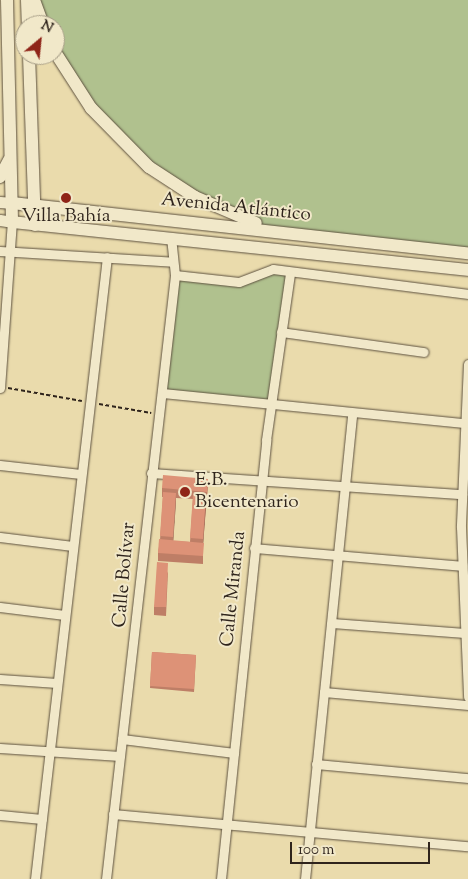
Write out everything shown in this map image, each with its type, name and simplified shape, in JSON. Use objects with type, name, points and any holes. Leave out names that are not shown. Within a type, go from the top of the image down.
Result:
[{"type":"main road","points":[[6,221],[11,155],[7,0]]},
{"type":"main road","points":[[26,0],[27,15]]},
{"type":"main road","points":[[34,0],[39,15]]},
{"type":"main road","points":[[29,65],[35,224]]},
{"type":"main road","points":[[63,65],[91,108],[149,167],[218,209],[290,233]]},
{"type":"main road","points":[[0,177],[11,155]]},
{"type":"main road","name":"Avenida Atlántico","points":[[6,202],[468,253]]},
{"type":"main road","name":"Avenida Atlántico","points":[[6,221],[468,270]]},
{"type":"street","points":[[0,387],[11,252],[6,221]]},
{"type":"street","name":"Calle Bolívar","points":[[106,879],[175,275],[171,238]]},
{"type":"street","points":[[0,251],[173,262]]},
{"type":"street","points":[[35,879],[80,474],[107,257]]},
{"type":"street","points":[[175,275],[240,282],[267,270],[468,294]]},
{"type":"street","name":"Calle Miranda","points":[[221,879],[254,548],[271,406],[290,274]]},
{"type":"street","points":[[281,332],[424,352]]},
{"type":"street","points":[[468,364],[462,494],[464,527],[462,566],[468,697]]},
{"type":"street","points":[[162,392],[271,406],[465,423]]},
{"type":"street","points":[[305,879],[352,414]]},
{"type":"street","points":[[0,464],[80,474]]},
{"type":"street","points":[[151,473],[462,494]]},
{"type":"street","points":[[0,537],[72,546]]},
{"type":"street","points":[[254,548],[462,566]]},
{"type":"street","points":[[0,607],[65,615]]},
{"type":"street","points":[[332,623],[465,633]]},
{"type":"street","points":[[0,679],[57,683]]},
{"type":"street","points":[[324,692],[468,705]]},
{"type":"street","points":[[122,739],[234,753]]},
{"type":"street","points":[[0,748],[120,756]]},
{"type":"street","points":[[316,764],[468,778]]},
{"type":"street","points":[[113,814],[468,846]]},
{"type":"street","points":[[0,815],[42,819]]},
{"type":"path","points":[[0,387],[159,414]]},
{"type":"green space","points":[[34,0],[468,0],[468,253],[290,233],[240,218],[129,150],[65,65],[65,15],[39,15]]},
{"type":"green space","points":[[262,273],[290,274],[271,406],[162,393],[175,275],[239,282]]},
{"type":"building","points":[[163,475],[208,479],[207,492],[162,488]]},
{"type":"building","name":"E.B. Bicentenario","points":[[163,492],[176,493],[173,537],[160,536]]},
{"type":"building","name":"E.B. Bicentenario","points":[[193,494],[206,495],[203,539],[190,538]]},
{"type":"building","points":[[159,539],[204,543],[203,556],[158,553]]},
{"type":"building","points":[[157,562],[168,563],[166,607],[154,607]]},
{"type":"building","points":[[152,652],[196,655],[194,689],[150,686]]},
{"type":"place","name":"Villa Bahía","points":[[66,198]]},
{"type":"place","name":"E.B. Bicentenario","points":[[185,492]]}]
